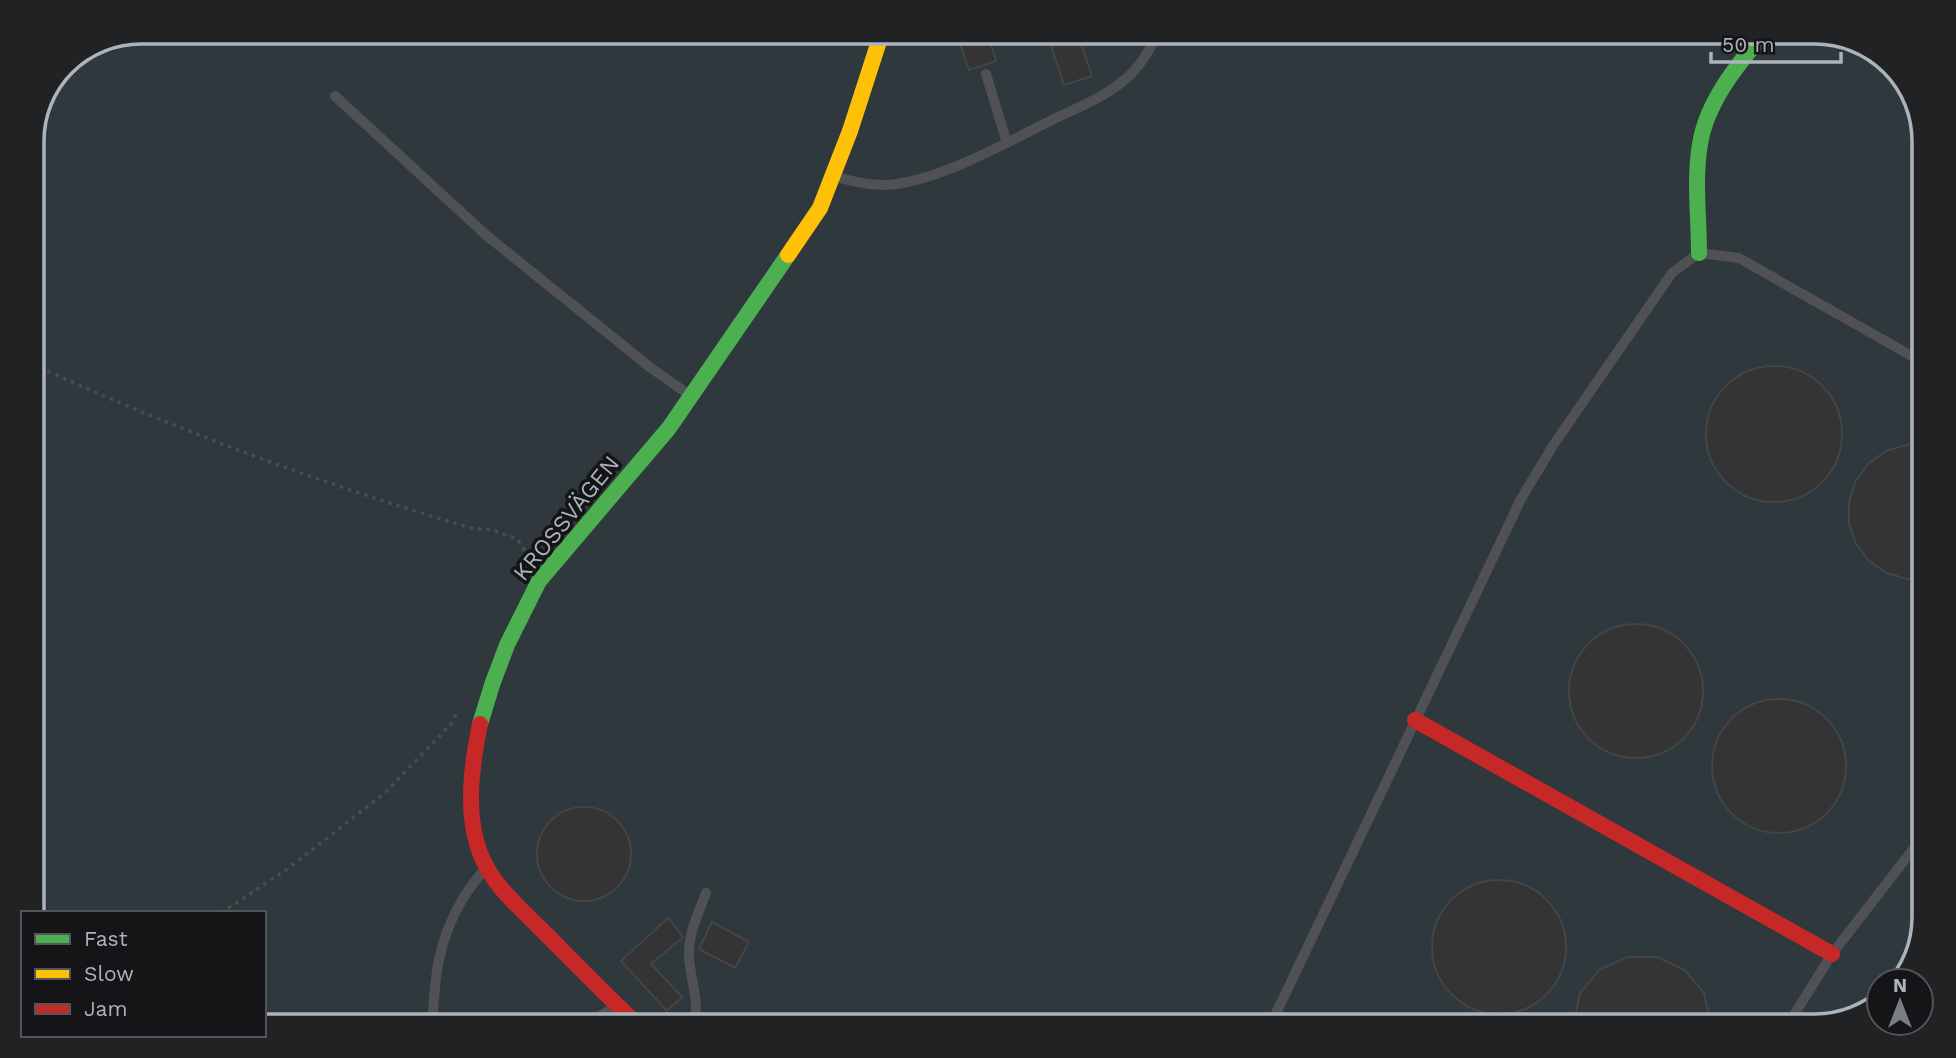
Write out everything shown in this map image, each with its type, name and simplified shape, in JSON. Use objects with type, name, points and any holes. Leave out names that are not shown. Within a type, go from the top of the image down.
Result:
[{"type":"street","name":"KROSSVÄGEN","points":[[625,1014],[526,913],[487,868],[474,831],[469,794],[483,711],[499,663],[523,609],[539,581],[669,428],[820,208],[878,44]]},
{"type":"street","points":[[1699,253],[1698,158],[1706,124],[1735,67],[1755,44]]},
{"type":"street","points":[[1415,720],[1832,954]]},
{"type":"lane","points":[[833,176],[864,184],[894,184],[925,178],[1007,143],[1105,94],[1132,73],[1153,44]]},
{"type":"lane","points":[[986,74],[1007,143]]},
{"type":"lane","points":[[335,96],[486,235],[651,368],[690,396]]},
{"type":"lane","points":[[1276,1014],[1521,499],[1672,273],[1699,253],[1739,258],[1912,356]]},
{"type":"lane","points":[[1795,1014],[1832,954],[1912,851]]},
{"type":"lane","points":[[433,1014],[440,950],[453,916],[475,878],[487,868]]},
{"type":"lane","points":[[695,1014],[697,1000],[689,958],[691,933],[706,893]]},
{"type":"lane","points":[[603,1014],[617,1006]]},
{"type":"path","points":[[44,369],[321,481],[458,525],[492,530],[517,538],[531,558],[539,581]]},
{"type":"path","points":[[224,911],[286,870],[386,792],[452,723],[457,712]]},
{"type":"shaded area","points":[[141,44],[1815,44],[1834,46],[1858,54],[1879,68],[1896,87],[1907,110],[1912,134],[1912,917],[1909,942],[1898,967],[1865,967],[1865,1000],[1846,1009],[1815,1014],[266,1014],[266,911],[44,911],[44,134],[54,98],[64,82],[87,60],[104,51]]},
{"type":"building","points":[[960,44],[991,44],[996,61],[969,70]]},
{"type":"building","points":[[1081,44],[1092,76],[1064,85],[1051,46]]},
{"type":"building","points":[[1774,366],[1800,371],[1822,386],[1837,408],[1842,434],[1837,460],[1822,482],[1800,497],[1774,502],[1748,497],[1726,482],[1711,460],[1706,434],[1711,408],[1726,386],[1748,371]]},
{"type":"building","points":[[1912,444],[1912,579],[1887,573],[1869,561],[1856,544],[1849,524],[1849,503],[1855,482],[1869,463],[1888,450]]},
{"type":"building","points":[[1636,624],[1662,629],[1683,644],[1698,665],[1703,691],[1698,717],[1683,738],[1662,753],[1636,758],[1610,753],[1589,738],[1574,717],[1569,691],[1574,665],[1589,644],[1610,629]]},
{"type":"building","points":[[1779,699],[1805,704],[1826,719],[1841,740],[1846,766],[1841,792],[1826,813],[1805,828],[1779,833],[1753,828],[1732,813],[1717,792],[1712,766],[1717,740],[1732,719],[1753,704]]},
{"type":"building","points":[[584,807],[602,811],[617,821],[627,836],[631,854],[627,872],[617,887],[602,897],[584,901],[566,897],[551,887],[541,872],[537,854],[541,836],[551,821],[566,811]]},
{"type":"building","points":[[1499,880],[1525,885],[1546,900],[1561,921],[1566,947],[1561,973],[1546,994],[1525,1009],[1499,1014],[1473,1009],[1452,994],[1437,973],[1432,947],[1437,921],[1452,900],[1473,885]]},
{"type":"building","points":[[668,918],[683,937],[651,964],[682,997],[667,1011],[621,961]]},
{"type":"building","points":[[712,922],[749,942],[735,968],[699,949]]},
{"type":"building","points":[[1627,957],[1657,957],[1685,970],[1704,993],[1708,1014],[1576,1014],[1580,993],[1599,970]]},
{"type":"traffic: fast","points":[[1699,253],[1697,171],[1704,128],[1725,84],[1755,44]]},
{"type":"traffic: fast","points":[[480,724],[507,645],[539,581],[669,428],[788,255]]},
{"type":"traffic: slow","points":[[788,255],[820,208],[850,131],[878,44]]},
{"type":"traffic: jam","points":[[1415,720],[1832,954]]},
{"type":"traffic: jam","points":[[480,724],[473,762],[471,802],[472,821],[482,859],[510,898],[627,1014]]}]
